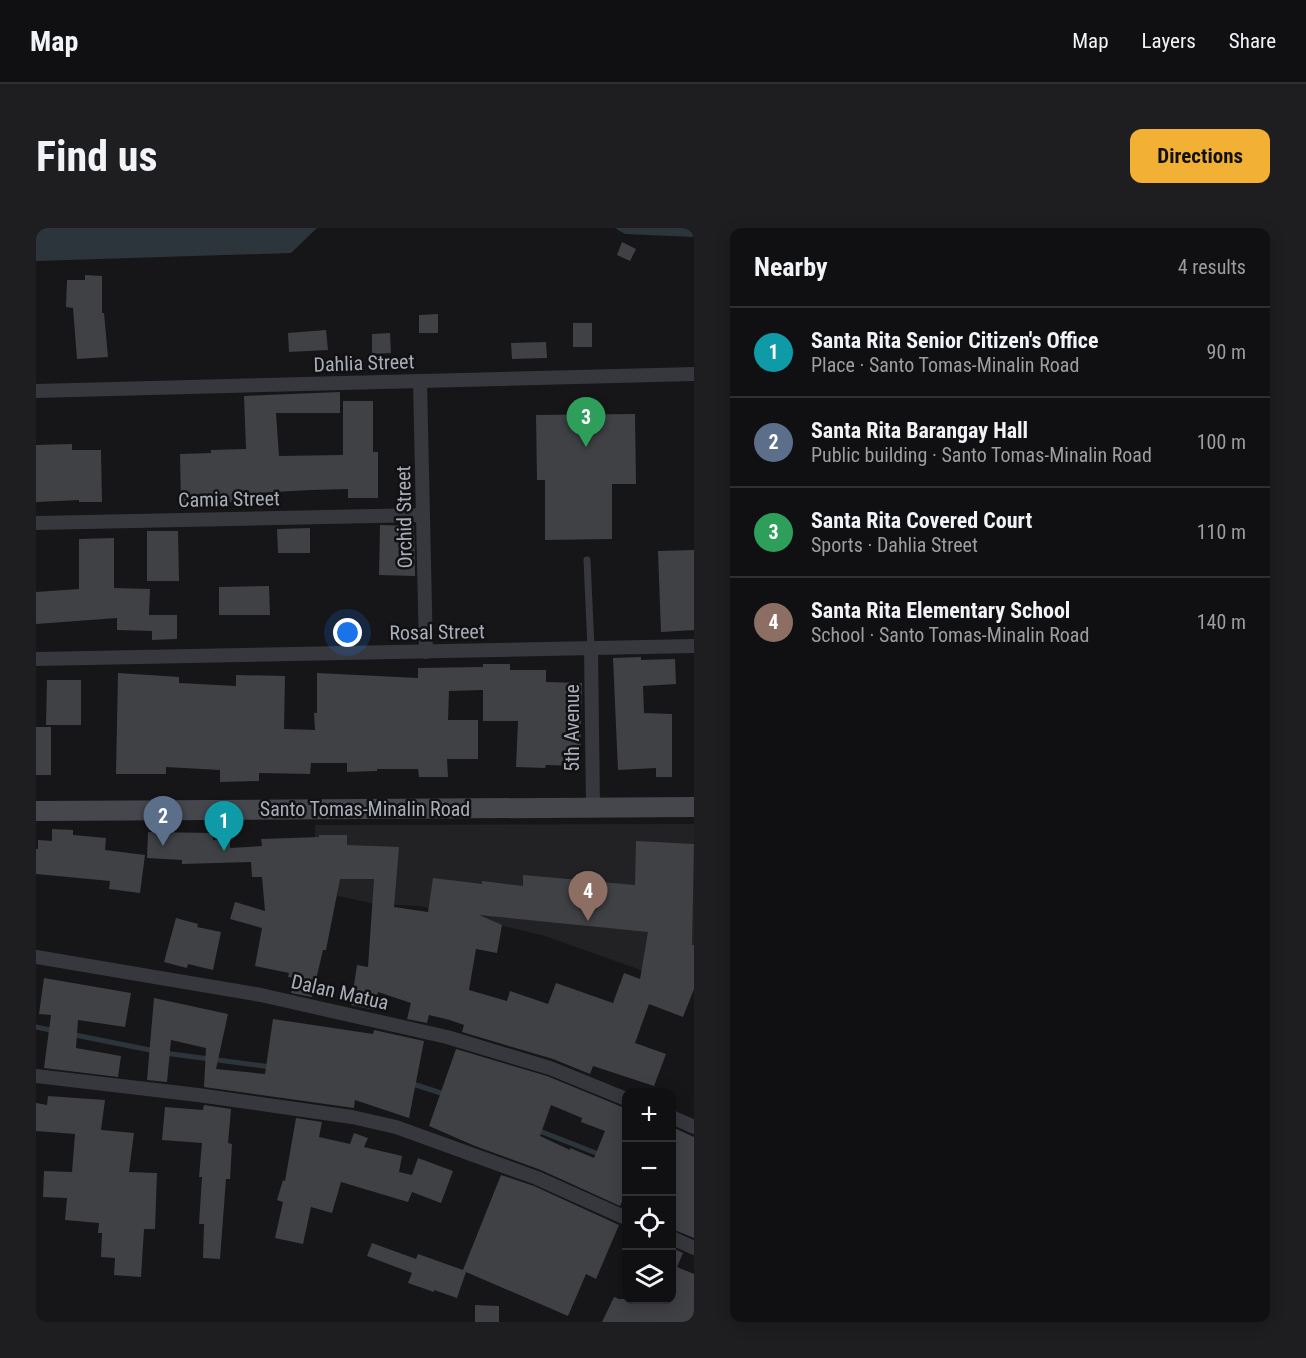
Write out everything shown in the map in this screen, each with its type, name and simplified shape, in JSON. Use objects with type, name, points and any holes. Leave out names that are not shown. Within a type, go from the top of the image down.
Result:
[{"type":"main road","name":"Santo Tomas-Minalin Road","points":[[36,811],[694,807]]},
{"type":"street","name":"Dahlia Street","points":[[36,391],[694,374]]},
{"type":"street","name":"Orchid Street","points":[[420,381],[426,652]]},
{"type":"street","name":"Camia Street","points":[[36,523],[423,515]]},
{"type":"street","name":"Rosal Street","points":[[36,659],[694,646]]},
{"type":"street","name":"5th Avenue","points":[[591,648],[592,807]]},
{"type":"street","name":"Dalan Matua","points":[[36,957],[261,995],[447,1037],[549,1068],[622,1097]]},
{"type":"street","points":[[36,1077],[198,1095],[352,1117],[396,1127],[537,1178],[622,1216]]},
{"type":"street","points":[[676,1119],[694,1126]]},
{"type":"street","points":[[676,1240],[694,1248]]},
{"type":"lane","points":[[587,560],[591,648]]},
{"type":"shaded area","points":[[36,228],[317,228],[291,253],[36,261]]},
{"type":"shaded area","points":[[615,228],[694,228],[694,237],[625,234]]},
{"type":"shaded area","points":[[694,824],[694,989],[545,936],[420,906],[375,904],[315,891],[315,825]]},
{"type":"building","points":[[622,242],[636,249],[630,261],[617,255]]},
{"type":"building","points":[[85,275],[102,276],[102,313],[104,313],[108,357],[77,359],[73,308],[66,307],[67,280],[85,280]]},
{"type":"building","points":[[438,314],[438,333],[419,333],[419,315]]},
{"type":"building","points":[[573,323],[592,323],[592,347],[573,347]]},
{"type":"building","points":[[326,330],[328,350],[289,352],[288,333]]},
{"type":"building","points":[[390,333],[391,353],[372,354],[372,334]]},
{"type":"building","points":[[546,342],[547,358],[512,359],[511,343]]},
{"type":"building","points":[[340,392],[340,413],[276,413],[279,456],[343,455],[343,401],[373,401],[373,452],[378,452],[378,498],[348,498],[348,489],[243,494],[243,502],[181,503],[180,454],[246,449],[244,396]]},
{"type":"building","points":[[635,414],[636,484],[612,484],[612,539],[545,540],[545,480],[537,480],[536,415]]},
{"type":"building","points":[[72,444],[72,450],[101,450],[102,502],[79,502],[79,500],[36,502],[36,445]]},
{"type":"building","points":[[380,525],[414,526],[415,576],[379,575]]},
{"type":"building","points":[[310,528],[310,553],[278,553],[277,529]]},
{"type":"building","points":[[147,531],[178,531],[179,581],[147,581]]},
{"type":"building","points":[[114,538],[114,588],[150,589],[149,615],[177,615],[177,639],[152,640],[152,631],[117,630],[117,618],[36,624],[36,592],[79,589],[79,539]]},
{"type":"building","points":[[694,550],[694,630],[661,632],[658,551]]},
{"type":"building","points":[[269,586],[270,615],[219,615],[219,587]]},
{"type":"building","points":[[641,657],[641,660],[675,659],[676,684],[643,686],[644,713],[672,714],[672,777],[656,777],[656,768],[618,770],[613,658]]},
{"type":"building","points":[[483,664],[510,664],[510,670],[546,670],[546,682],[582,683],[580,766],[516,767],[518,721],[483,721],[483,690],[449,691],[448,720],[478,720],[478,759],[447,759],[448,777],[419,777],[418,769],[347,772],[347,763],[311,763],[310,774],[259,773],[259,781],[220,782],[220,770],[166,767],[166,774],[116,774],[118,673],[179,677],[179,683],[236,686],[236,675],[285,676],[284,729],[315,730],[317,673],[418,678],[418,668],[483,667]]},
{"type":"building","points":[[47,680],[81,680],[81,725],[46,725]]},
{"type":"building","points":[[36,727],[51,727],[51,775],[36,775]]},
{"type":"building","points":[[52,829],[73,830],[73,835],[106,838],[105,850],[145,855],[140,893],[109,889],[110,881],[36,874],[38,840],[52,841]]},
{"type":"building","points":[[148,832],[213,833],[213,840],[230,840],[230,848],[262,846],[261,839],[347,835],[347,845],[399,847],[394,907],[428,912],[433,878],[523,886],[523,875],[635,885],[636,841],[694,844],[692,945],[694,945],[694,989],[683,1017],[649,1004],[635,1043],[666,1054],[654,1086],[593,1066],[590,1074],[553,1059],[462,1032],[464,1025],[450,1020],[429,1015],[427,1023],[407,1019],[411,1003],[378,992],[375,1010],[351,1005],[357,965],[368,967],[374,879],[340,879],[326,950],[323,950],[312,997],[291,993],[294,978],[288,977],[289,973],[255,966],[262,928],[230,919],[235,902],[265,911],[262,877],[252,877],[251,862],[182,864],[182,860],[147,858]],"holes":[[[479,915],[648,932],[640,979],[624,973],[613,1003],[556,983],[548,1004],[510,991],[507,1001],[469,990],[476,949],[497,953],[502,925]]]},
{"type":"building","points":[[176,918],[198,924],[197,927],[221,932],[213,970],[188,964],[187,968],[164,962]]},
{"type":"building","points":[[44,978],[131,993],[125,1027],[78,1020],[76,1048],[121,1056],[118,1077],[44,1068],[51,1015],[39,1014]]},
{"type":"building","points":[[154,998],[228,1014],[216,1069],[265,1074],[273,1019],[373,1034],[374,1030],[424,1041],[409,1118],[355,1100],[354,1108],[204,1087],[206,1048],[171,1040],[167,1082],[147,1080]]},
{"type":"building","points":[[456,1049],[547,1076],[622,1107],[622,1202],[620,1206],[541,1170],[429,1126]],"holes":[[[551,1105],[582,1118],[581,1122],[605,1131],[594,1158],[540,1136]]]},
{"type":"building","points":[[48,1096],[105,1100],[101,1130],[134,1133],[129,1172],[157,1173],[155,1229],[144,1229],[141,1277],[114,1275],[115,1258],[101,1257],[102,1233],[98,1233],[99,1223],[65,1220],[67,1198],[43,1197],[44,1171],[72,1172],[75,1134],[36,1131],[36,1103],[47,1105]]},
{"type":"building","points":[[204,1105],[231,1109],[228,1143],[232,1144],[230,1179],[226,1179],[220,1259],[203,1258],[204,1224],[199,1224],[202,1143],[162,1140],[165,1107],[203,1110]]},
{"type":"building","points":[[296,1118],[322,1122],[319,1137],[350,1144],[354,1133],[368,1138],[364,1147],[402,1156],[399,1172],[412,1175],[418,1158],[453,1171],[441,1203],[412,1192],[408,1202],[341,1182],[332,1213],[311,1207],[303,1244],[275,1238],[283,1202],[277,1200],[283,1180],[285,1181]]},
{"type":"building","points":[[676,1129],[694,1137],[694,1238],[676,1231]]},
{"type":"building","points":[[501,1175],[534,1186],[619,1225],[596,1279],[586,1274],[568,1316],[466,1272],[457,1298],[434,1290],[434,1292],[408,1283],[412,1273],[367,1256],[372,1243],[416,1259],[418,1254],[463,1270]]},
{"type":"building","points":[[676,1250],[683,1253],[677,1267],[694,1274],[694,1322],[602,1322],[614,1297],[622,1299],[622,1304],[676,1304]]},
{"type":"building","points":[[475,1305],[499,1306],[499,1322],[475,1322]]},
{"type":"waterway","points":[[36,1027],[55,1031]]},
{"type":"waterway","points":[[70,1034],[155,1051]]},
{"type":"waterway","points":[[164,1053],[271,1067]]},
{"type":"waterway","points":[[410,1083],[447,1095]]},
{"type":"waterway","points":[[537,1130],[601,1155]]},
{"type":"place","name":"Santa Rita Covered Court","points":[[586,447]]},
{"type":"place","name":"Santa Rita Barangay Hall","points":[[163,846]]},
{"type":"place","name":"Santa Rita Senior Citizen's Office","points":[[224,851]]},
{"type":"place","name":"Santa Rita Elementary School","points":[[588,921]]}]
